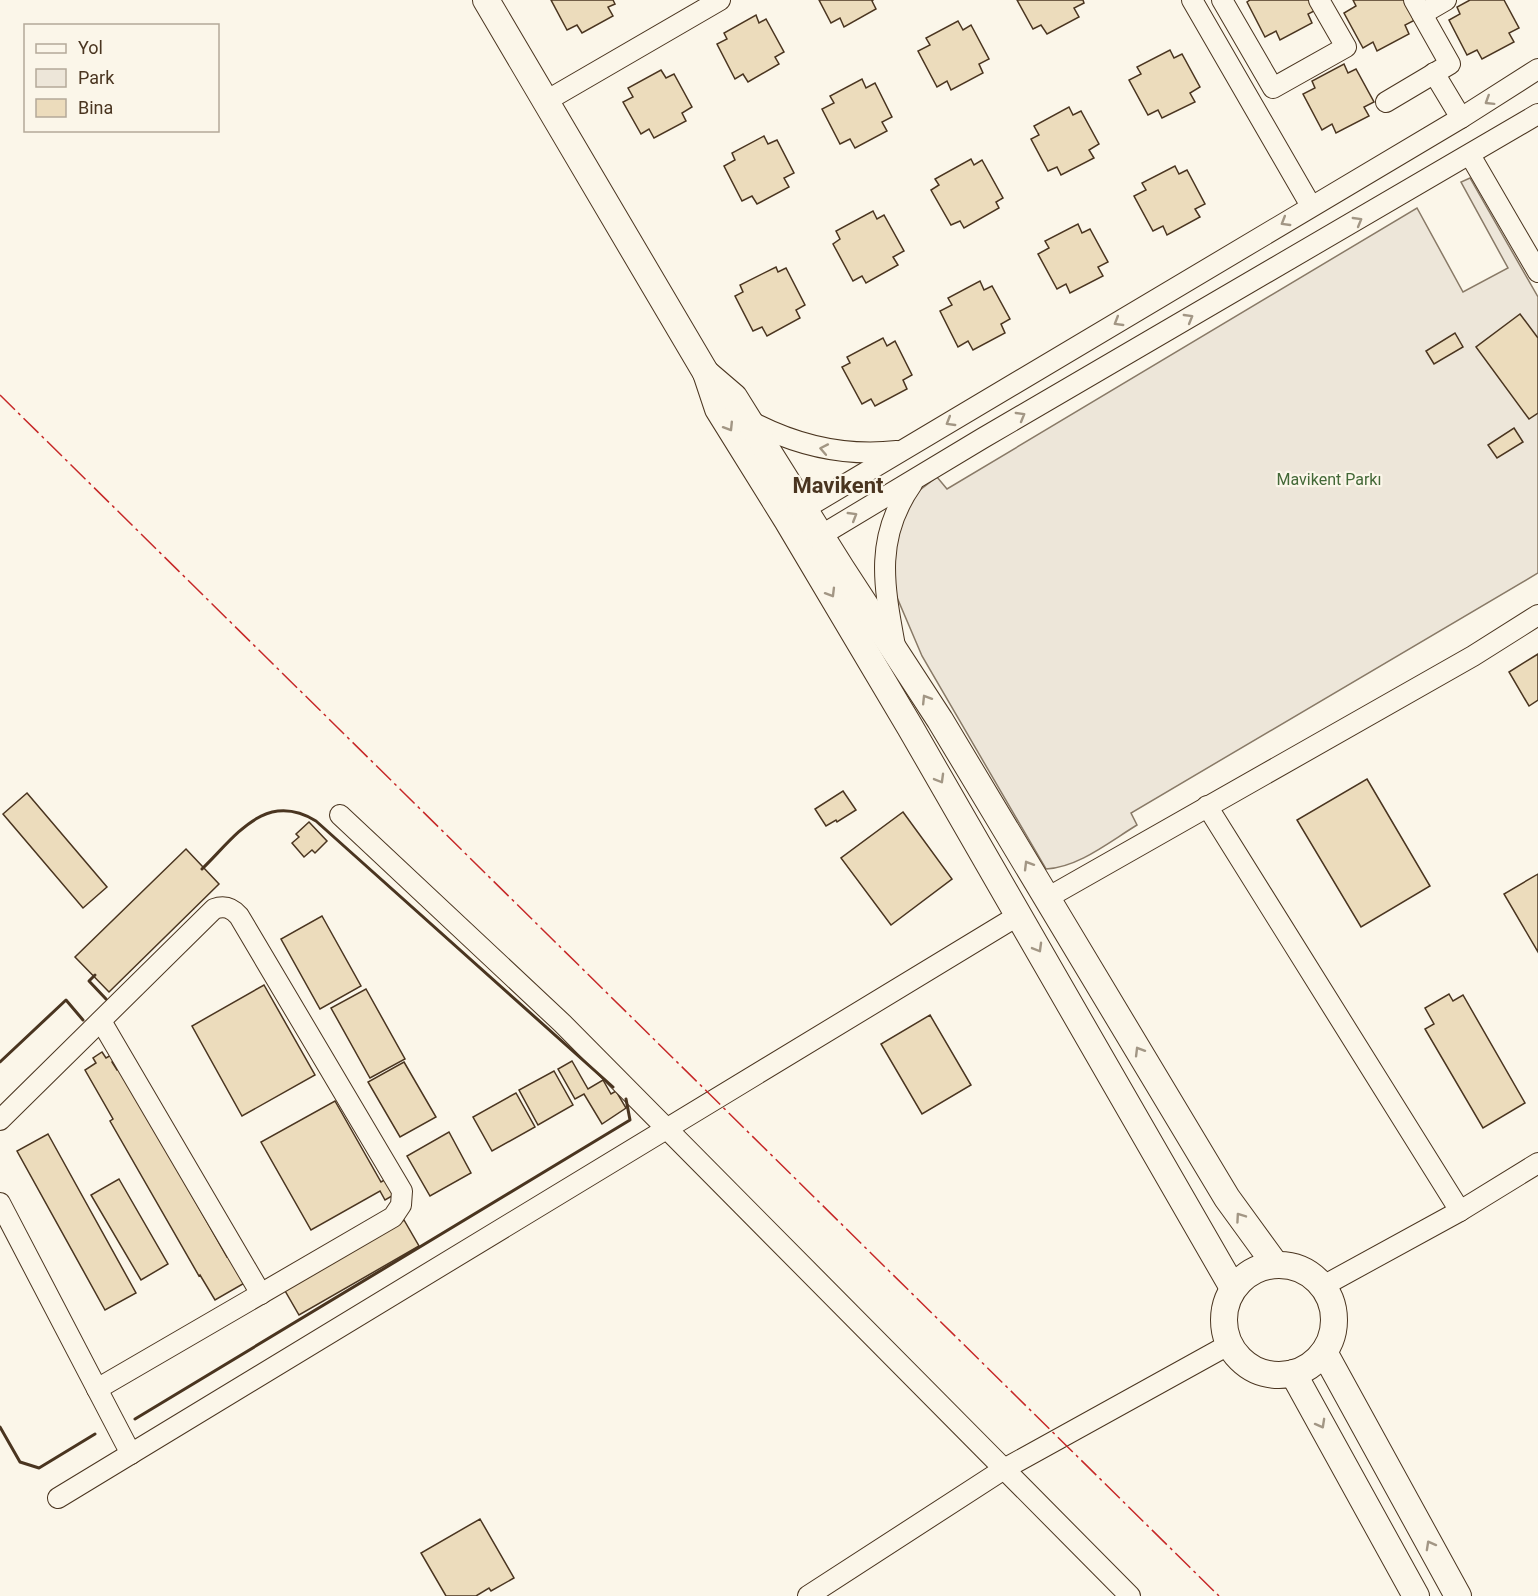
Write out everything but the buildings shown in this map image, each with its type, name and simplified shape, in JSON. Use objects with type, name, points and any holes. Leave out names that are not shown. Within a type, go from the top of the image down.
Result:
[{"type":"main road","points":[[486,0],[706,373],[718,409],[796,514]]},
{"type":"main road","points":[[706,373],[734,397],[750,421],[796,514],[1019,915],[1233,1288]]},
{"type":"main road","points":[[812,541],[896,651],[1227,1198],[1275,1264]]},
{"type":"main road","points":[[1282,1264],[1300,1268],[1316,1278],[1323,1286],[1331,1301],[1335,1328],[1329,1345],[1318,1360],[1304,1370],[1269,1374],[1252,1368],[1238,1357],[1230,1344],[1223,1323],[1226,1305],[1233,1288],[1247,1274],[1263,1266],[1282,1264]]},
{"type":"main road","points":[[1324,1352],[1458,1596]]},
{"type":"main road","points":[[1293,1373],[1416,1596]]},
{"type":"street","points":[[546,101],[720,0]]},
{"type":"street","points":[[1192,0],[1311,206]]},
{"type":"street","points":[[1222,0],[1273,88],[1346,47],[1319,0]]},
{"type":"street","points":[[1386,102],[1450,64],[1418,7],[1446,0]]},
{"type":"street","points":[[796,514],[1461,118],[1538,69]]},
{"type":"street","points":[[1434,73],[1461,118]]},
{"type":"street","points":[[812,541],[1538,114]]},
{"type":"street","points":[[1470,155],[1538,272]]},
{"type":"street","points":[[750,421],[790,440],[823,449],[857,453],[903,450]]},
{"type":"street","points":[[896,651],[885,594],[884,555],[892,520],[915,480]]},
{"type":"street","points":[[1047,898],[1473,656],[1538,615]]},
{"type":"street","points":[[1207,806],[1460,1211]]},
{"type":"street","points":[[340,815],[562,1023],[1130,1596]]},
{"type":"street","points":[[0,1120],[214,909],[229,908],[239,916],[402,1191],[403,1198],[393,1218],[97,1389]]},
{"type":"street","points":[[58,1498],[1019,915]]},
{"type":"street","points":[[101,1021],[261,1294]]},
{"type":"street","points":[[1323,1286],[1460,1211],[1538,1163]]},
{"type":"street","points":[[0,1203],[131,1454]]},
{"type":"street","points":[[808,1596],[1004,1469],[1230,1344]]},
{"type":"green space","name":"Mavikent Parkı","points":[[1470,178],[1538,297],[1538,573],[1131,813],[1137,825],[1093,853],[1070,864],[1046,869],[922,656],[890,581],[890,532],[912,496],[937,477],[947,489],[1417,208],[1463,292],[1508,268],[1461,182]]},
{"type":"wall","points":[[202,869],[240,831],[266,814],[281,811],[298,813],[316,821],[613,1087]]},
{"type":"wall","points":[[95,975],[89,981],[106,999]]},
{"type":"wall","points":[[0,1062],[66,1000],[83,1020]]},
{"type":"wall","points":[[135,1419],[630,1120],[626,1099]]},
{"type":"wall","points":[[0,1427],[20,1462],[39,1468],[95,1434]]},
{"type":"power","points":[[0,395],[1219,1596]]},
{"type":"district","name":"Mavikent","points":[[838,485]]}]
